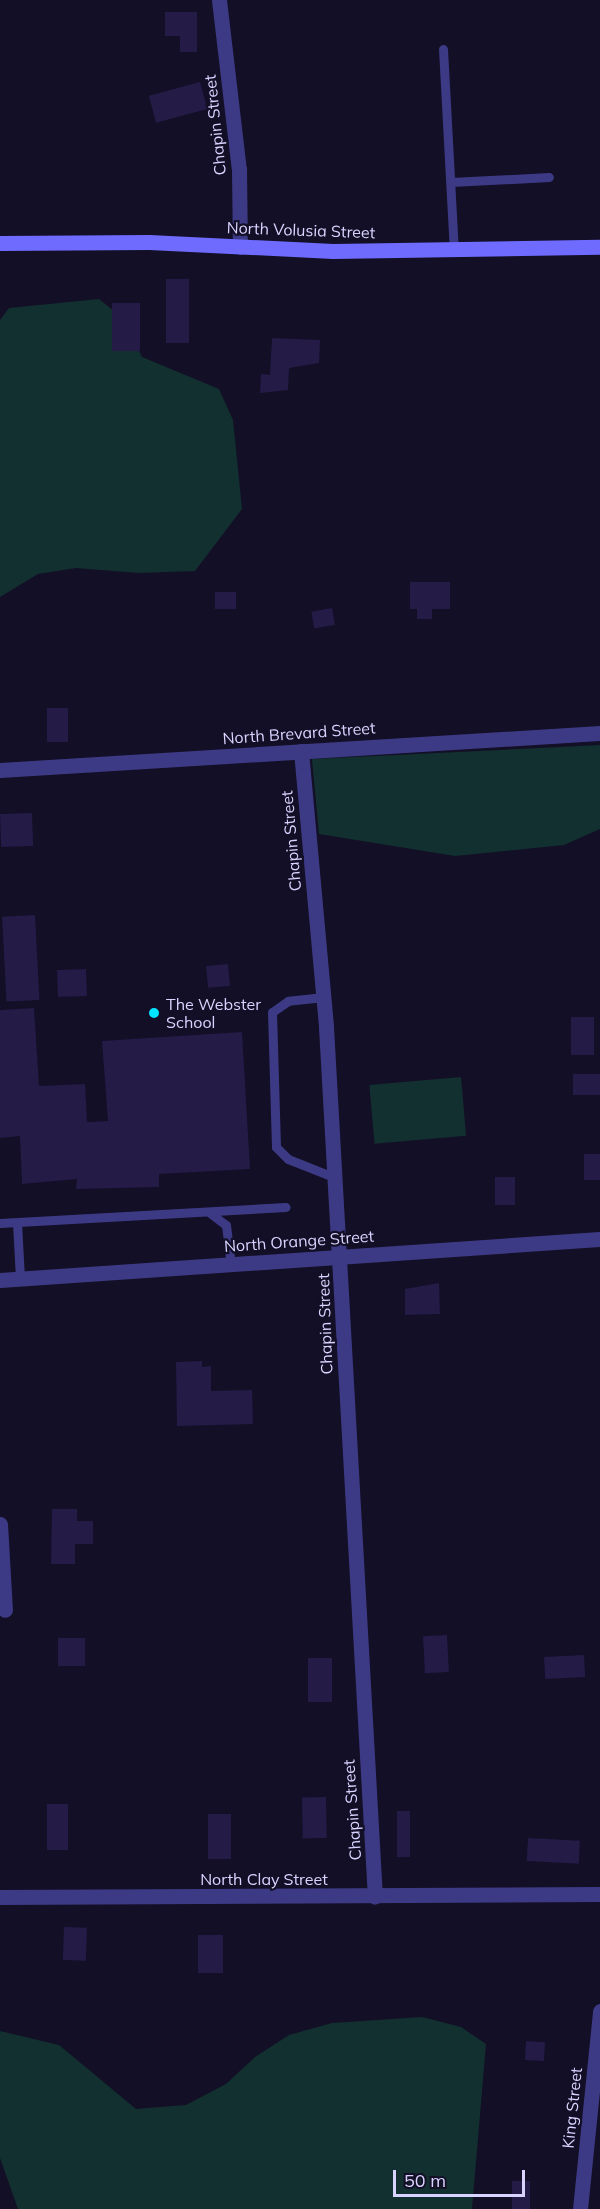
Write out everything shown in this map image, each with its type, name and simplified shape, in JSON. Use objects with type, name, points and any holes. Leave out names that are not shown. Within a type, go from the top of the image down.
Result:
[{"type":"main road","name":"North Volusia Street","points":[[0,243],[454,250],[600,248]]},
{"type":"street","name":"Chapin Street","points":[[219,0],[238,170],[240,247]]},
{"type":"street","name":"North Brevard Street","points":[[0,770],[600,732]]},
{"type":"street","name":"Chapin Street","points":[[301,751],[324,997],[336,1178],[375,1897]]},
{"type":"street","name":"North Orange Street","points":[[0,1280],[600,1239]]},
{"type":"street","points":[[0,1524],[4,1610]]},
{"type":"street","name":"North Clay Street","points":[[0,1897],[375,1897],[600,1894]]},
{"type":"street","name":"King Street","points":[[580,2209],[600,2011]]},
{"type":"lane","points":[[444,49],[454,250]]},
{"type":"lane","points":[[451,183],[549,177]]},
{"type":"lane","points":[[324,997],[288,1001],[272,1012],[276,1147],[288,1160],[336,1178]]},
{"type":"lane","points":[[0,1223],[286,1207]]},
{"type":"lane","points":[[208,1212],[226,1225],[231,1264]]},
{"type":"lane","points":[[17,1223],[20,1278]]},
{"type":"green space","points":[[99,299],[124,319],[142,357],[219,389],[233,420],[242,509],[195,571],[139,573],[76,568],[38,574],[0,597],[0,320],[9,308]]},
{"type":"green space","points":[[600,745],[600,829],[564,845],[455,856],[319,834],[312,759]]},
{"type":"green space","points":[[461,1077],[466,1136],[374,1144],[369,1085]]},
{"type":"green space","points":[[422,2017],[461,2027],[486,2044],[472,2209],[18,2209],[0,2158],[0,2031],[59,2045],[136,2109],[186,2105],[226,2084],[255,2057],[289,2035],[332,2023]]},
{"type":"building","points":[[165,12],[197,12],[197,52],[180,52],[180,36],[165,36]]},
{"type":"building","points":[[200,82],[207,109],[156,123],[149,96]]},
{"type":"building","points":[[166,279],[189,279],[189,343],[166,343]]},
{"type":"building","points":[[112,303],[140,303],[140,351],[112,351]]},
{"type":"building","points":[[272,338],[320,340],[319,363],[289,368],[288,390],[260,393],[261,374],[270,375]]},
{"type":"building","points":[[410,582],[450,582],[450,609],[432,609],[432,619],[417,619],[417,609],[410,609]]},
{"type":"building","points":[[215,592],[236,592],[236,609],[215,609]]},
{"type":"building","points":[[332,608],[335,625],[314,628],[311,612]]},
{"type":"building","points":[[47,708],[68,708],[68,742],[47,742]]},
{"type":"building","points":[[32,813],[33,846],[1,847],[0,814]]},
{"type":"building","points":[[35,915],[39,1000],[6,1002],[2,917]]},
{"type":"building","points":[[228,964],[230,986],[208,988],[206,966]]},
{"type":"building","points":[[86,969],[87,996],[58,997],[57,970]]},
{"type":"building","points":[[34,1008],[39,1086],[85,1084],[87,1122],[108,1121],[102,1041],[242,1032],[250,1169],[159,1174],[159,1187],[76,1189],[77,1179],[22,1184],[20,1136],[0,1138],[0,1010]]},
{"type":"building","points":[[571,1017],[594,1017],[594,1055],[571,1055]]},
{"type":"building","points":[[573,1074],[600,1074],[600,1095],[573,1095]]},
{"type":"building","points":[[584,1154],[600,1154],[600,1180],[584,1180]]},
{"type":"building","points":[[495,1177],[515,1177],[515,1205],[495,1205]]},
{"type":"building","points":[[439,1283],[440,1314],[405,1315],[405,1289]]},
{"type":"building","points":[[202,1361],[202,1367],[211,1366],[211,1391],[252,1390],[253,1424],[177,1426],[176,1362]]},
{"type":"building","points":[[52,1509],[77,1509],[77,1521],[93,1521],[93,1544],[75,1544],[75,1564],[51,1564]]},
{"type":"building","points":[[447,1635],[449,1672],[425,1673],[423,1636]]},
{"type":"building","points":[[58,1638],[85,1638],[85,1666],[58,1666]]},
{"type":"building","points":[[584,1655],[585,1677],[545,1679],[544,1657]]},
{"type":"building","points":[[308,1658],[332,1658],[332,1702],[308,1702]]},
{"type":"building","points":[[302,1797],[326,1797],[327,1838],[303,1838]]},
{"type":"building","points":[[47,1804],[68,1804],[68,1850],[47,1850]]},
{"type":"building","points":[[397,1811],[410,1811],[410,1857],[397,1857]]},
{"type":"building","points":[[208,1814],[231,1814],[231,1859],[208,1859]]},
{"type":"building","points":[[528,1838],[580,1841],[579,1864],[527,1861]]},
{"type":"building","points":[[64,1927],[87,1928],[86,1961],[63,1960]]},
{"type":"building","points":[[198,1935],[223,1935],[223,1973],[198,1973]]},
{"type":"building","points":[[526,2041],[545,2042],[544,2061],[525,2060]]},
{"type":"building","points":[[512,2181],[530,2181],[530,2209],[512,2209]]},
{"type":"place","name":"The Webster School","points":[[154,1013]]}]
